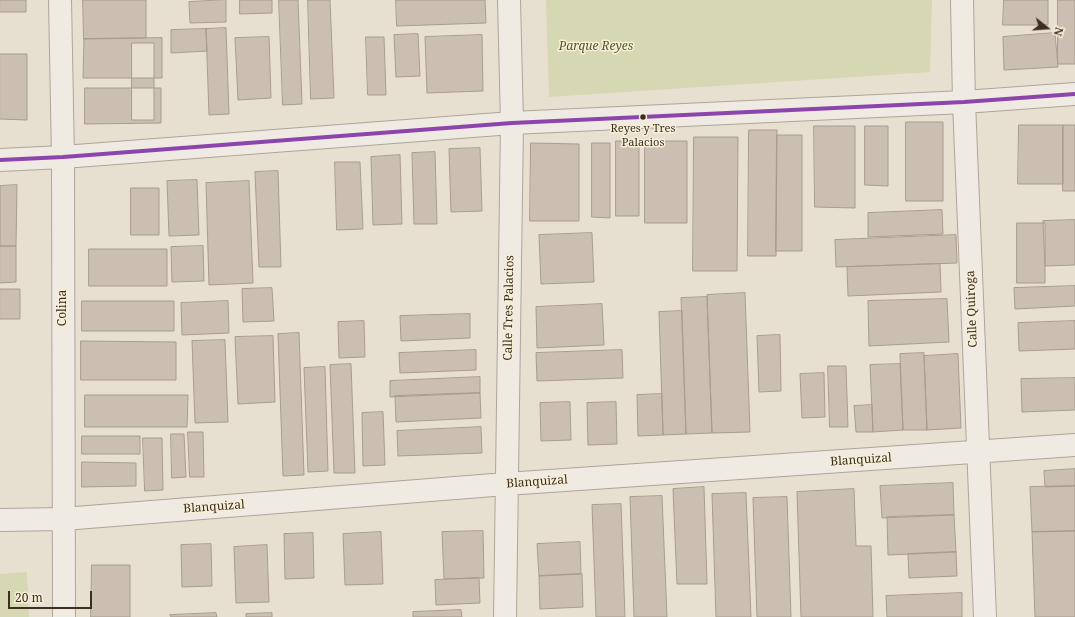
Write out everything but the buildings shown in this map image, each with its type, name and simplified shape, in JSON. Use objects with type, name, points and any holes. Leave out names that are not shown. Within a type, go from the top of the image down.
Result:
[{"type":"street","name":"Colina","points":[[60,0],[63,157],[64,617]]},
{"type":"street","name":"Calle Tres Palacios","points":[[505,617],[512,123],[509,0]]},
{"type":"street","name":"Calle Quiroga","points":[[962,0],[964,102],[985,617]]},
{"type":"street","points":[[0,160],[63,157],[512,123],[964,102],[1075,94]]},
{"type":"street","name":"Blanquizal","points":[[0,520],[63,519],[506,484],[1075,445]]},
{"type":"green space","name":"Parque Reyes","points":[[546,0],[932,0],[930,72],[549,97]]},
{"type":"green space","points":[[27,572],[29,617],[0,617],[0,574]]},
{"type":"transit line","points":[[0,160],[63,157],[512,123],[964,102],[1075,94]]},
{"type":"place","name":"Reyes y Tres Palacios","points":[[643,117]]}]
